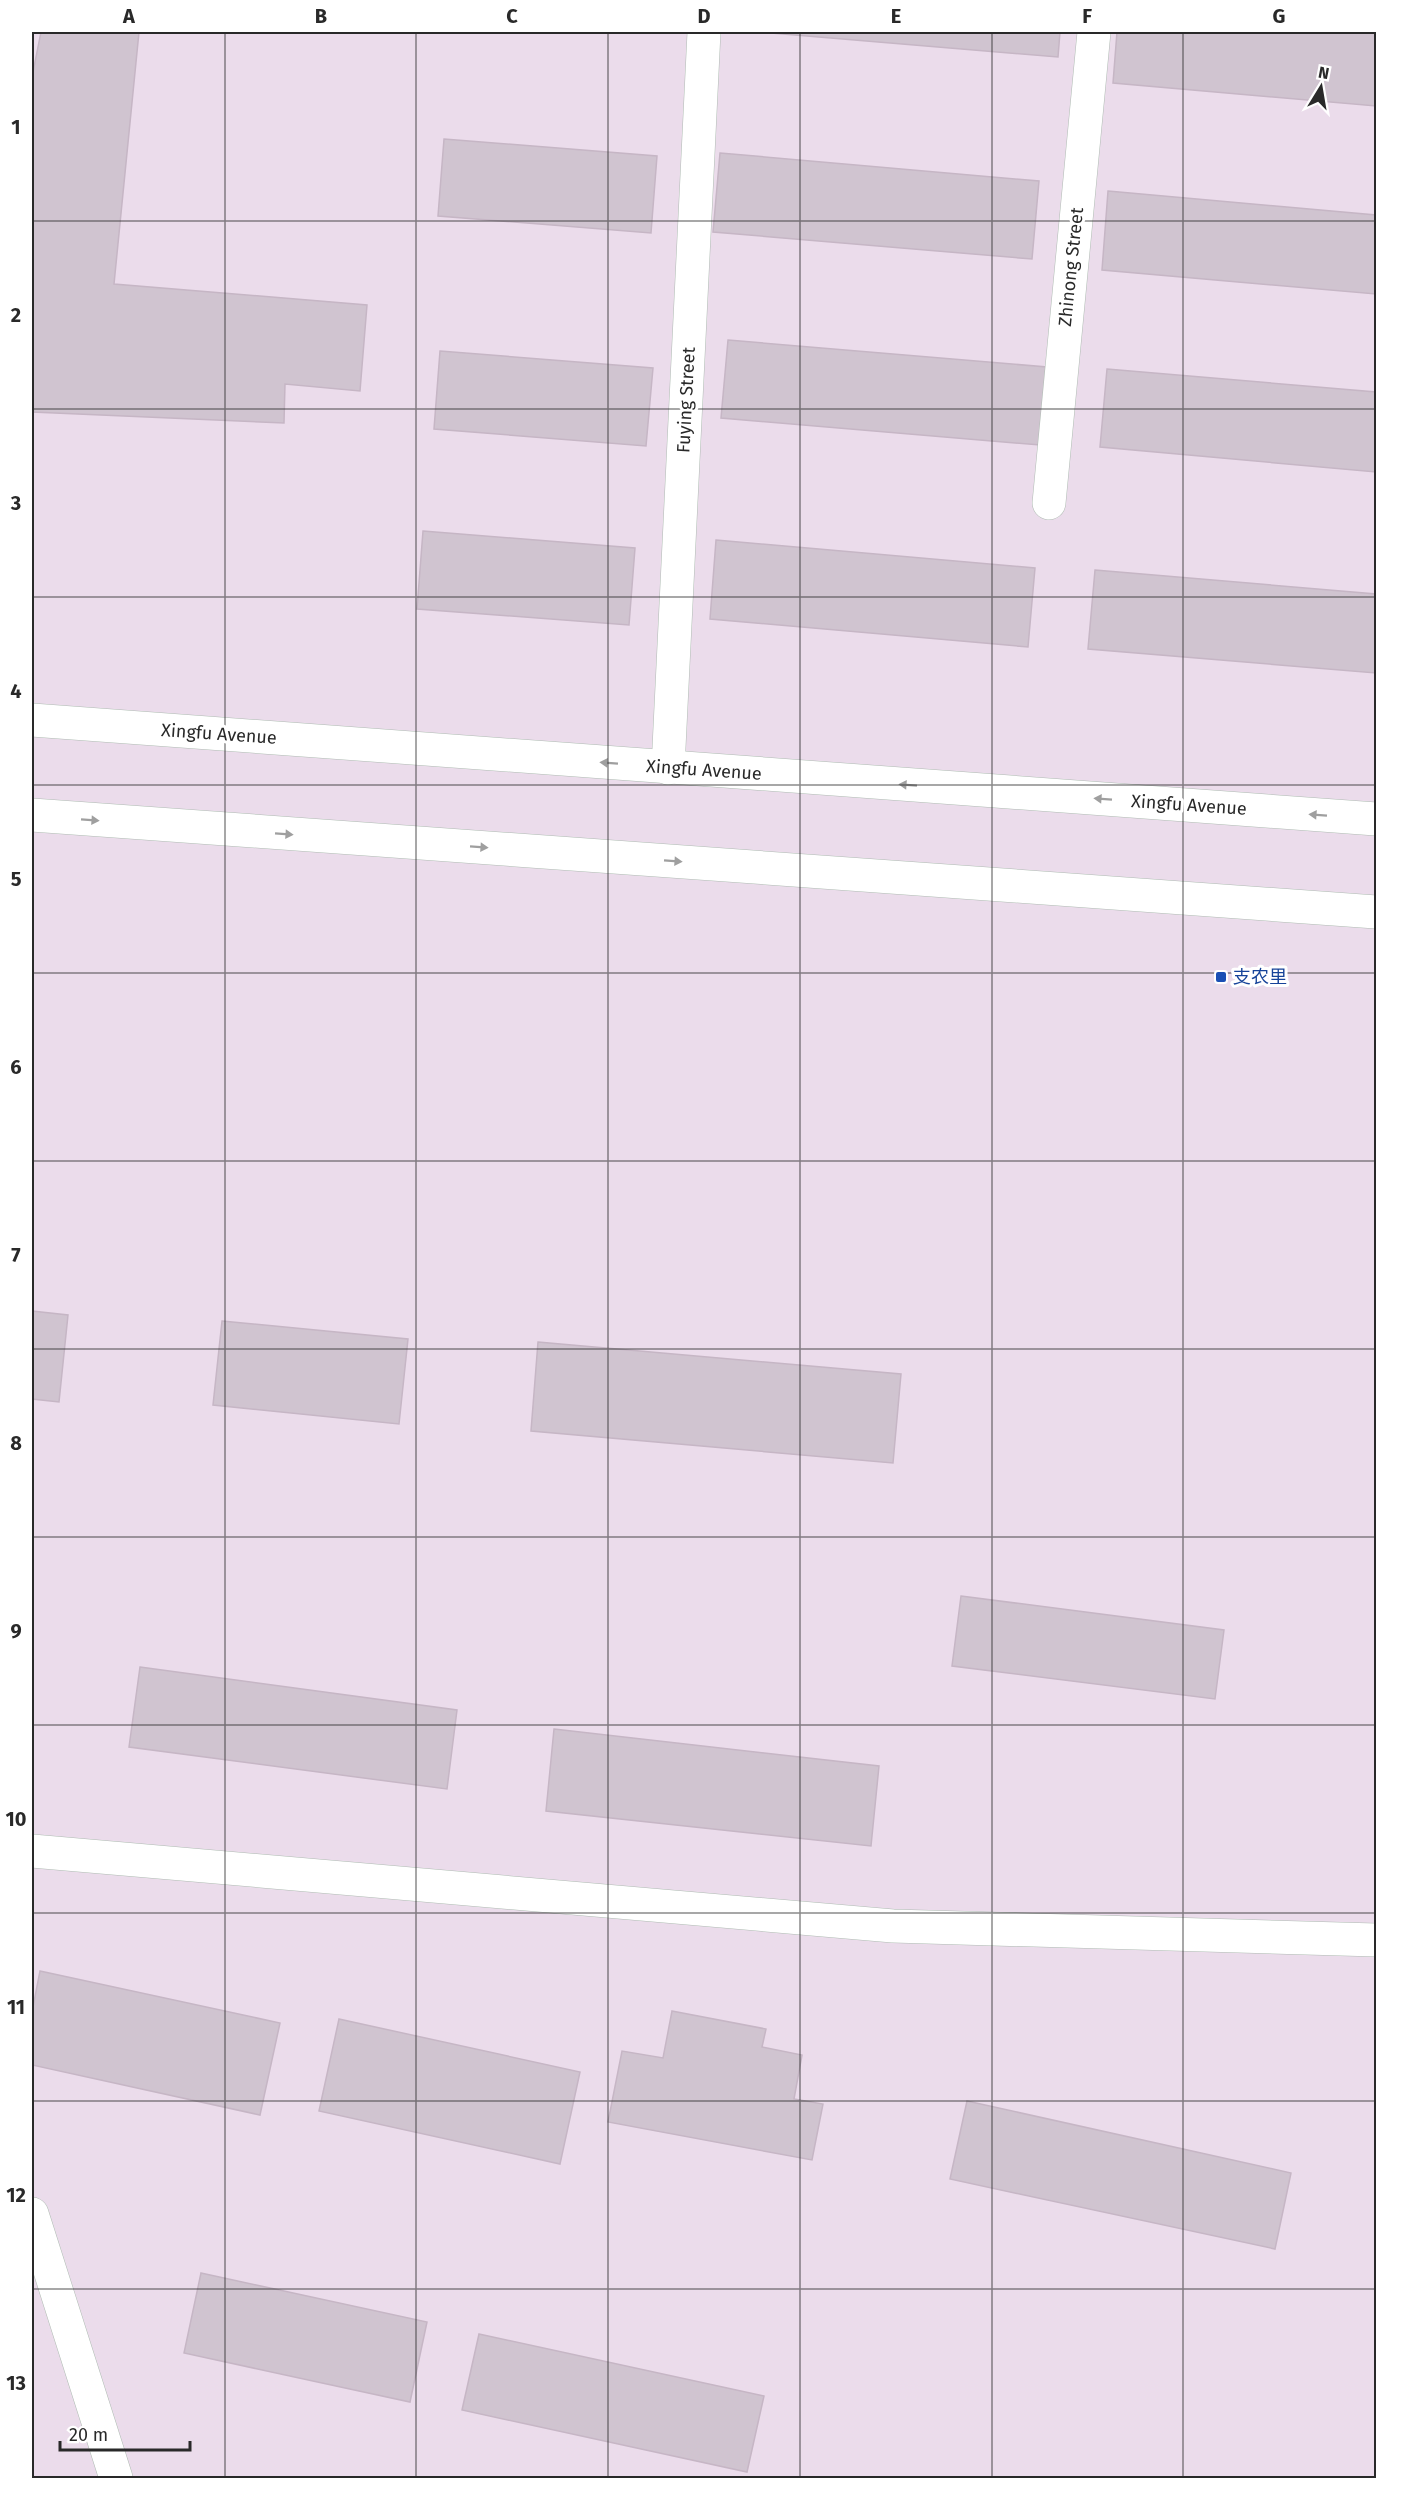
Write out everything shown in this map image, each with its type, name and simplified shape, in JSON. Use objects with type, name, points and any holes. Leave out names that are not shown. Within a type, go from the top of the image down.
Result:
[{"type":"street","name":"Fuying Street","points":[[668,768],[704,32]]},
{"type":"street","name":"Zhinong Street","points":[[1049,503],[1094,32]]},
{"type":"street","name":"Xingfu Avenue","points":[[32,720],[1377,819]]},
{"type":"street","points":[[32,815],[1377,912]]},
{"type":"street","points":[[32,1851],[893,1926],[1377,1940]]},
{"type":"street","points":[[32,2214],[116,2478]]},
{"type":"building","points":[[41,32],[139,32],[114,284],[367,305],[360,391],[285,384],[284,423],[32,412],[32,77]]},
{"type":"building","points":[[760,32],[1060,32],[1058,57]]},
{"type":"building","points":[[1117,32],[1376,32],[1376,106],[1113,83]]},
{"type":"building","points":[[444,139],[657,156],[651,233],[438,216]]},
{"type":"building","points":[[720,153],[1039,181],[1032,259],[713,232]]},
{"type":"building","points":[[1108,191],[1376,215],[1376,294],[1102,270]]},
{"type":"building","points":[[728,340],[1047,367],[1040,445],[721,418]]},
{"type":"building","points":[[440,351],[653,368],[646,446],[434,429]]},
{"type":"building","points":[[1107,369],[1376,392],[1376,472],[1100,447]]},
{"type":"building","points":[[423,531],[635,548],[629,625],[417,609]]},
{"type":"building","points":[[716,540],[1035,568],[1028,647],[710,619]]},
{"type":"building","points":[[1095,570],[1376,594],[1376,673],[1088,649]]},
{"type":"building","points":[[32,1311],[68,1315],[59,1402],[32,1399]]},
{"type":"building","points":[[222,1321],[408,1339],[399,1424],[213,1405]]},
{"type":"building","points":[[538,1342],[901,1374],[893,1463],[531,1431]]},
{"type":"building","points":[[961,1596],[1224,1630],[1215,1699],[952,1666]]},
{"type":"building","points":[[140,1667],[457,1710],[447,1789],[129,1747]]},
{"type":"building","points":[[554,1729],[879,1766],[871,1846],[546,1811]]},
{"type":"building","points":[[40,1971],[280,2023],[260,2115],[32,2065],[32,2012]]},
{"type":"building","points":[[672,2011],[766,2029],[762,2047],[802,2055],[794,2099],[823,2104],[812,2160],[608,2122],[622,2051],[663,2058]]},
{"type":"building","points":[[339,2019],[580,2072],[560,2164],[319,2111]]},
{"type":"building","points":[[967,2101],[1291,2173],[1275,2249],[950,2179]]},
{"type":"building","points":[[201,2273],[427,2322],[410,2402],[184,2353]]},
{"type":"building","points":[[479,2334],[764,2396],[747,2472],[462,2410]]},
{"type":"place","name":"支农里","points":[[1221,977]]}]
